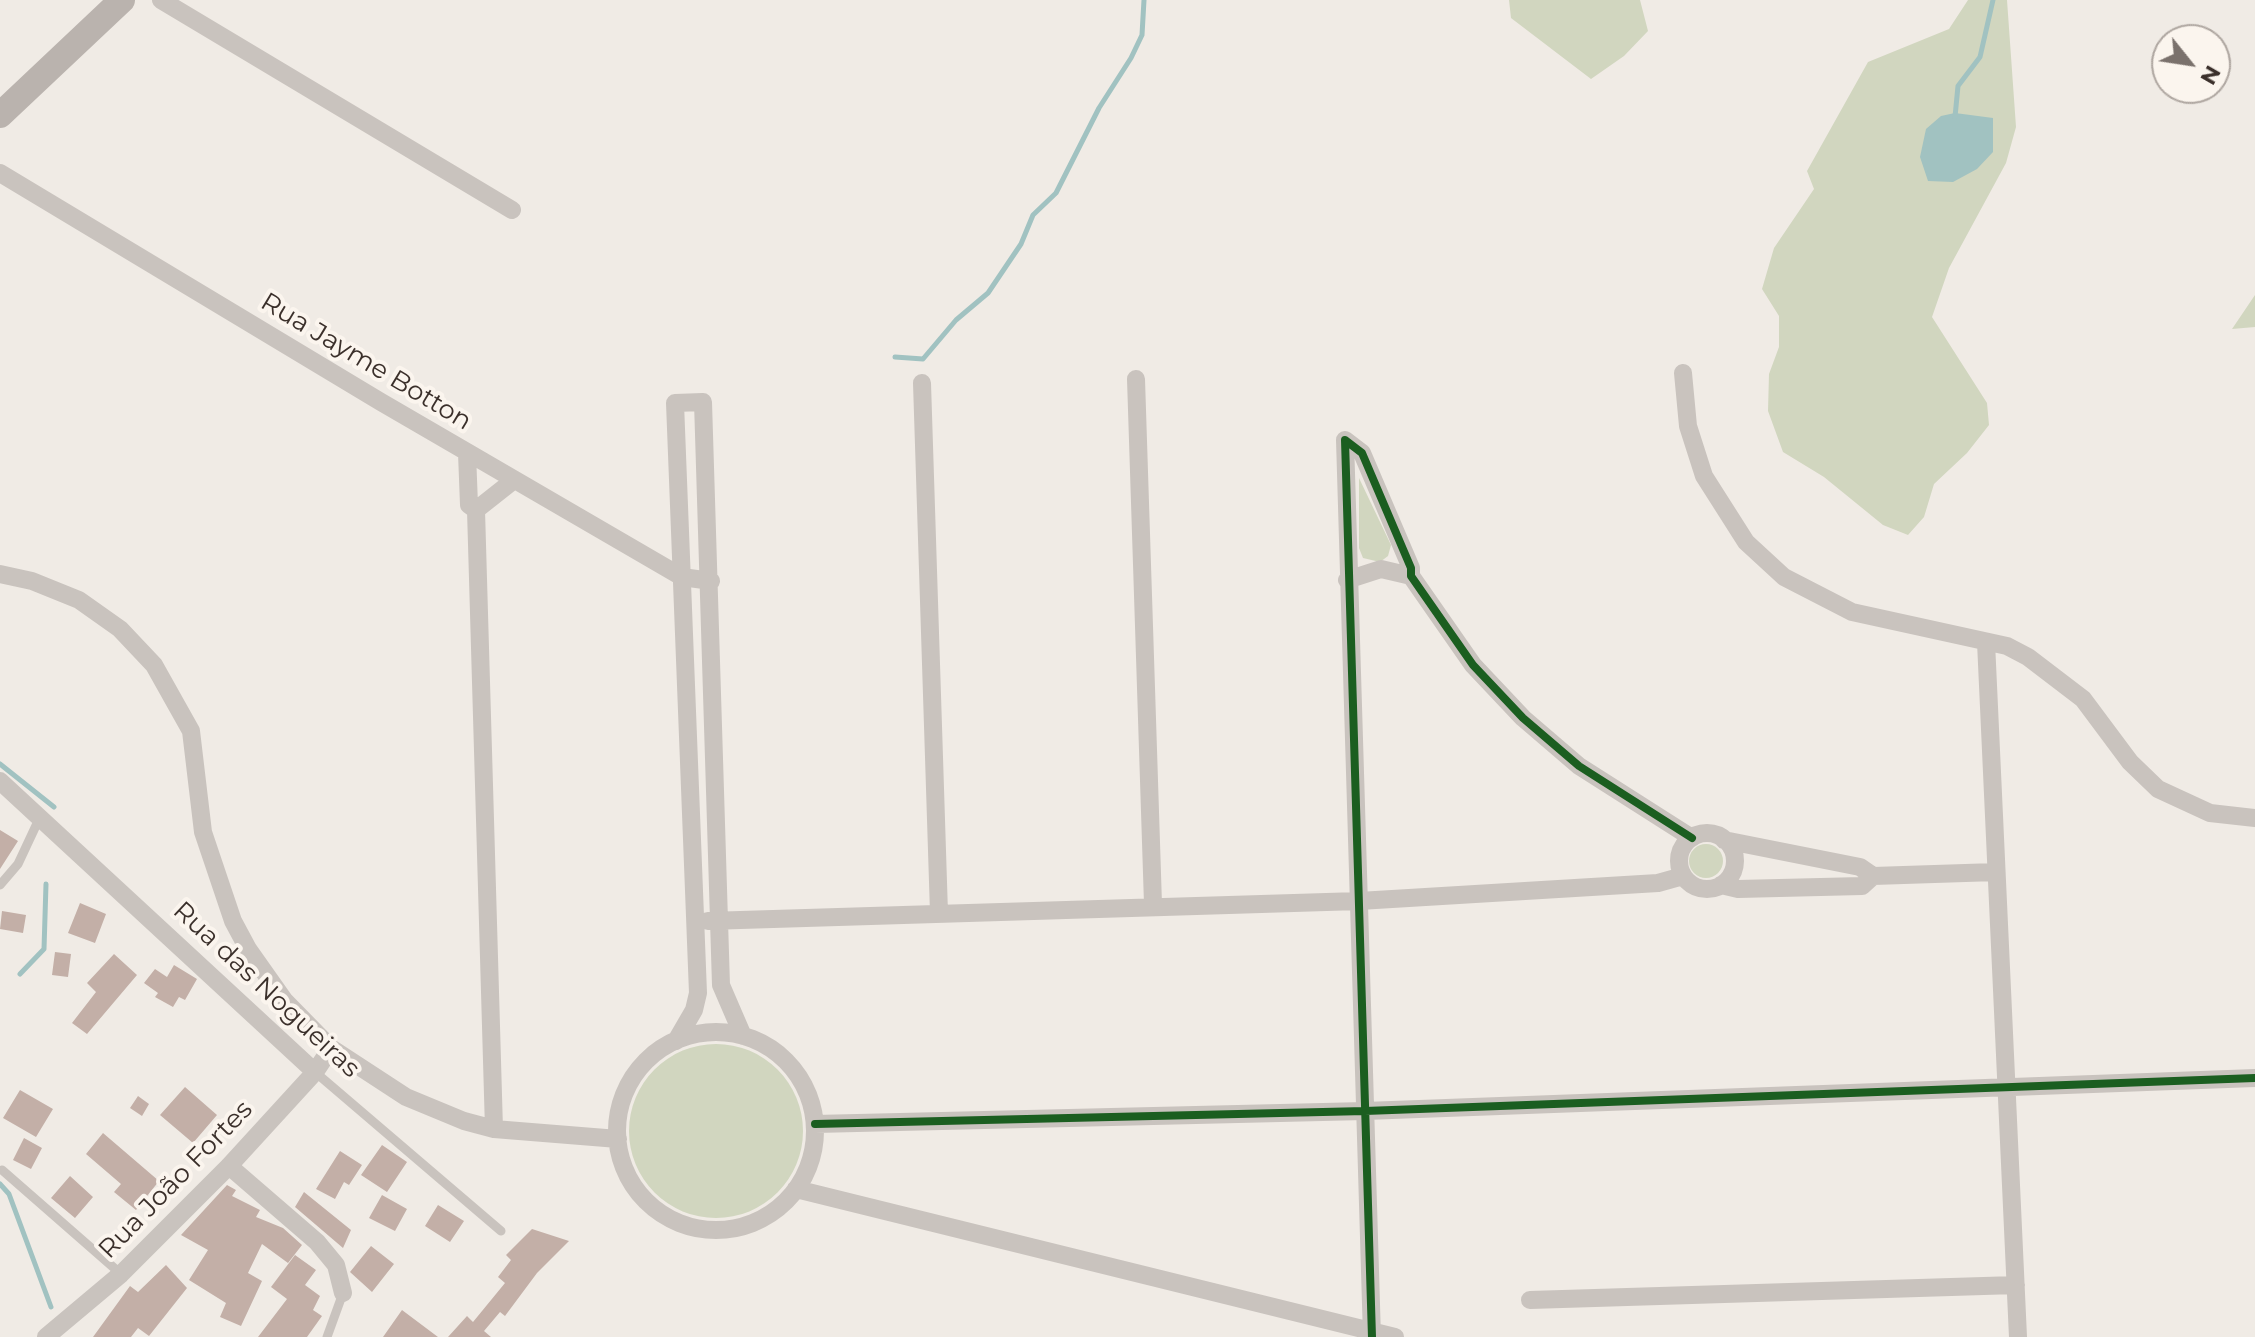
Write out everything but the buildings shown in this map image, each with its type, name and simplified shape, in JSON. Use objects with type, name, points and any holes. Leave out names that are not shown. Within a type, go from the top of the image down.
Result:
[{"type":"street","points":[[0,115],[122,0]]},
{"type":"street","points":[[161,0],[512,210]]},
{"type":"street","name":"Rua Jayme Botton","points":[[0,173],[467,453],[682,577],[711,581]]},
{"type":"street","points":[[1683,373],[1688,426],[1704,476],[1730,521],[1764,560],[1806,591],[1852,612],[2007,646],[2028,657],[2066,683],[2101,718],[2130,762],[2158,789],[2210,813],[2255,818]]},
{"type":"street","points":[[1136,379],[1153,904]]},
{"type":"street","points":[[922,383],[939,913]]},
{"type":"street","points":[[676,1041],[694,1010],[698,993],[675,403],[703,402],[711,581],[721,985],[743,1036]]},
{"type":"street","points":[[1372,1334],[1345,440],[1362,453],[1411,568],[1411,576],[1451,636],[1523,718],[1579,766],[1692,838]]},
{"type":"street","points":[[467,453],[469,505],[476,510]]},
{"type":"street","points":[[476,510],[514,480]]},
{"type":"street","points":[[476,510],[494,1129]]},
{"type":"street","points":[[1347,580],[1381,569],[1411,576]]},
{"type":"street","points":[[0,574],[32,581],[79,600],[120,629],[154,665],[191,731],[203,832],[233,921],[275,988],[331,1048],[406,1097],[494,1129],[618,1139]]},
{"type":"street","points":[[1986,642],[2004,1087],[2018,1337]]},
{"type":"street","name":"Rua das Nogueiras","points":[[0,781],[315,1072]]},
{"type":"street","points":[[1683,876],[1681,851],[1692,838],[1708,833],[1724,840],[1860,867],[1873,876],[1996,872]]},
{"type":"street","points":[[1721,885],[1734,863],[1724,840]]},
{"type":"street","points":[[696,919],[719,922],[1153,904],[1359,901],[1658,883],[1683,876],[1705,889],[1721,885],[1738,889],[1862,886],[1873,876]]},
{"type":"street","points":[[709,1033],[743,1036],[774,1051],[798,1075],[812,1107],[815,1124],[811,1158],[796,1189],[772,1213],[749,1224],[724,1230],[689,1227],[659,1212],[635,1188],[623,1164],[618,1139],[621,1105],[636,1074],[654,1055],[676,1041],[709,1033]]},
{"type":"street","name":"Rua João Fortes","points":[[46,1337],[121,1274],[229,1166],[315,1072],[331,1048]]},
{"type":"street","points":[[815,1124],[1365,1111],[2255,1078]]},
{"type":"street","points":[[229,1166],[317,1242],[336,1265],[343,1293]]},
{"type":"street","points":[[796,1189],[1372,1334],[1395,1337]]},
{"type":"street","points":[[1530,1300],[2016,1285]]},
{"type":"lane","points":[[0,885],[18,864],[40,817]]},
{"type":"lane","name":"Rua das Nogueiras","points":[[315,1072],[501,1231]]},
{"type":"lane","points":[[2,1170],[121,1274]]},
{"type":"lane","points":[[327,1337],[343,1293]]},
{"type":"green space","points":[[1509,0],[1640,0],[1648,31],[1624,56],[1591,79],[1511,18]]},
{"type":"green space","points":[[1968,0],[2007,0],[2016,127],[2006,163],[1949,268],[1932,317],[1987,403],[1989,425],[1967,453],[1934,484],[1924,517],[1908,535],[1883,525],[1824,477],[1783,452],[1768,411],[1769,374],[1779,347],[1779,316],[1762,289],[1774,248],[1814,189],[1807,171],[1868,62],[1949,29]]},
{"type":"green space","points":[[2255,295],[2255,327],[2232,329]]},
{"type":"green space","points":[[1359,478],[1391,545],[1388,556],[1380,562],[1363,558],[1359,548]]},
{"type":"green space","points":[[1706,844],[1718,849],[1723,861],[1718,873],[1706,878],[1694,873],[1689,861],[1694,849]]},
{"type":"green space","points":[[716,1044],[749,1051],[777,1070],[796,1098],[803,1131],[796,1164],[777,1192],[749,1211],[716,1218],[683,1211],[655,1192],[636,1164],[629,1131],[636,1098],[655,1070],[683,1051]]},
{"type":"water","points":[[1955,113],[1993,118],[1993,152],[1977,169],[1953,182],[1928,181],[1920,157],[1926,129],[1941,116]]},
{"type":"waterway","points":[[895,357],[923,359],[956,320],[988,293],[1021,244],[1033,215],[1056,193],[1099,108],[1131,58],[1142,35],[1144,0]]},
{"type":"waterway","points":[[1955,117],[1958,86],[1980,57],[1993,0]]},
{"type":"waterway","points":[[0,764],[54,807]]},
{"type":"waterway","points":[[20,974],[44,949],[46,884]]},
{"type":"waterway","points":[[0,1184],[9,1194],[51,1307]]},
{"type":"cycle path","points":[[1372,1337],[1345,440],[1362,453],[1411,568],[1411,576],[1473,665],[1523,718],[1579,766],[1692,838]]},
{"type":"cycle path","points":[[815,1124],[1365,1111],[2255,1078]]}]
